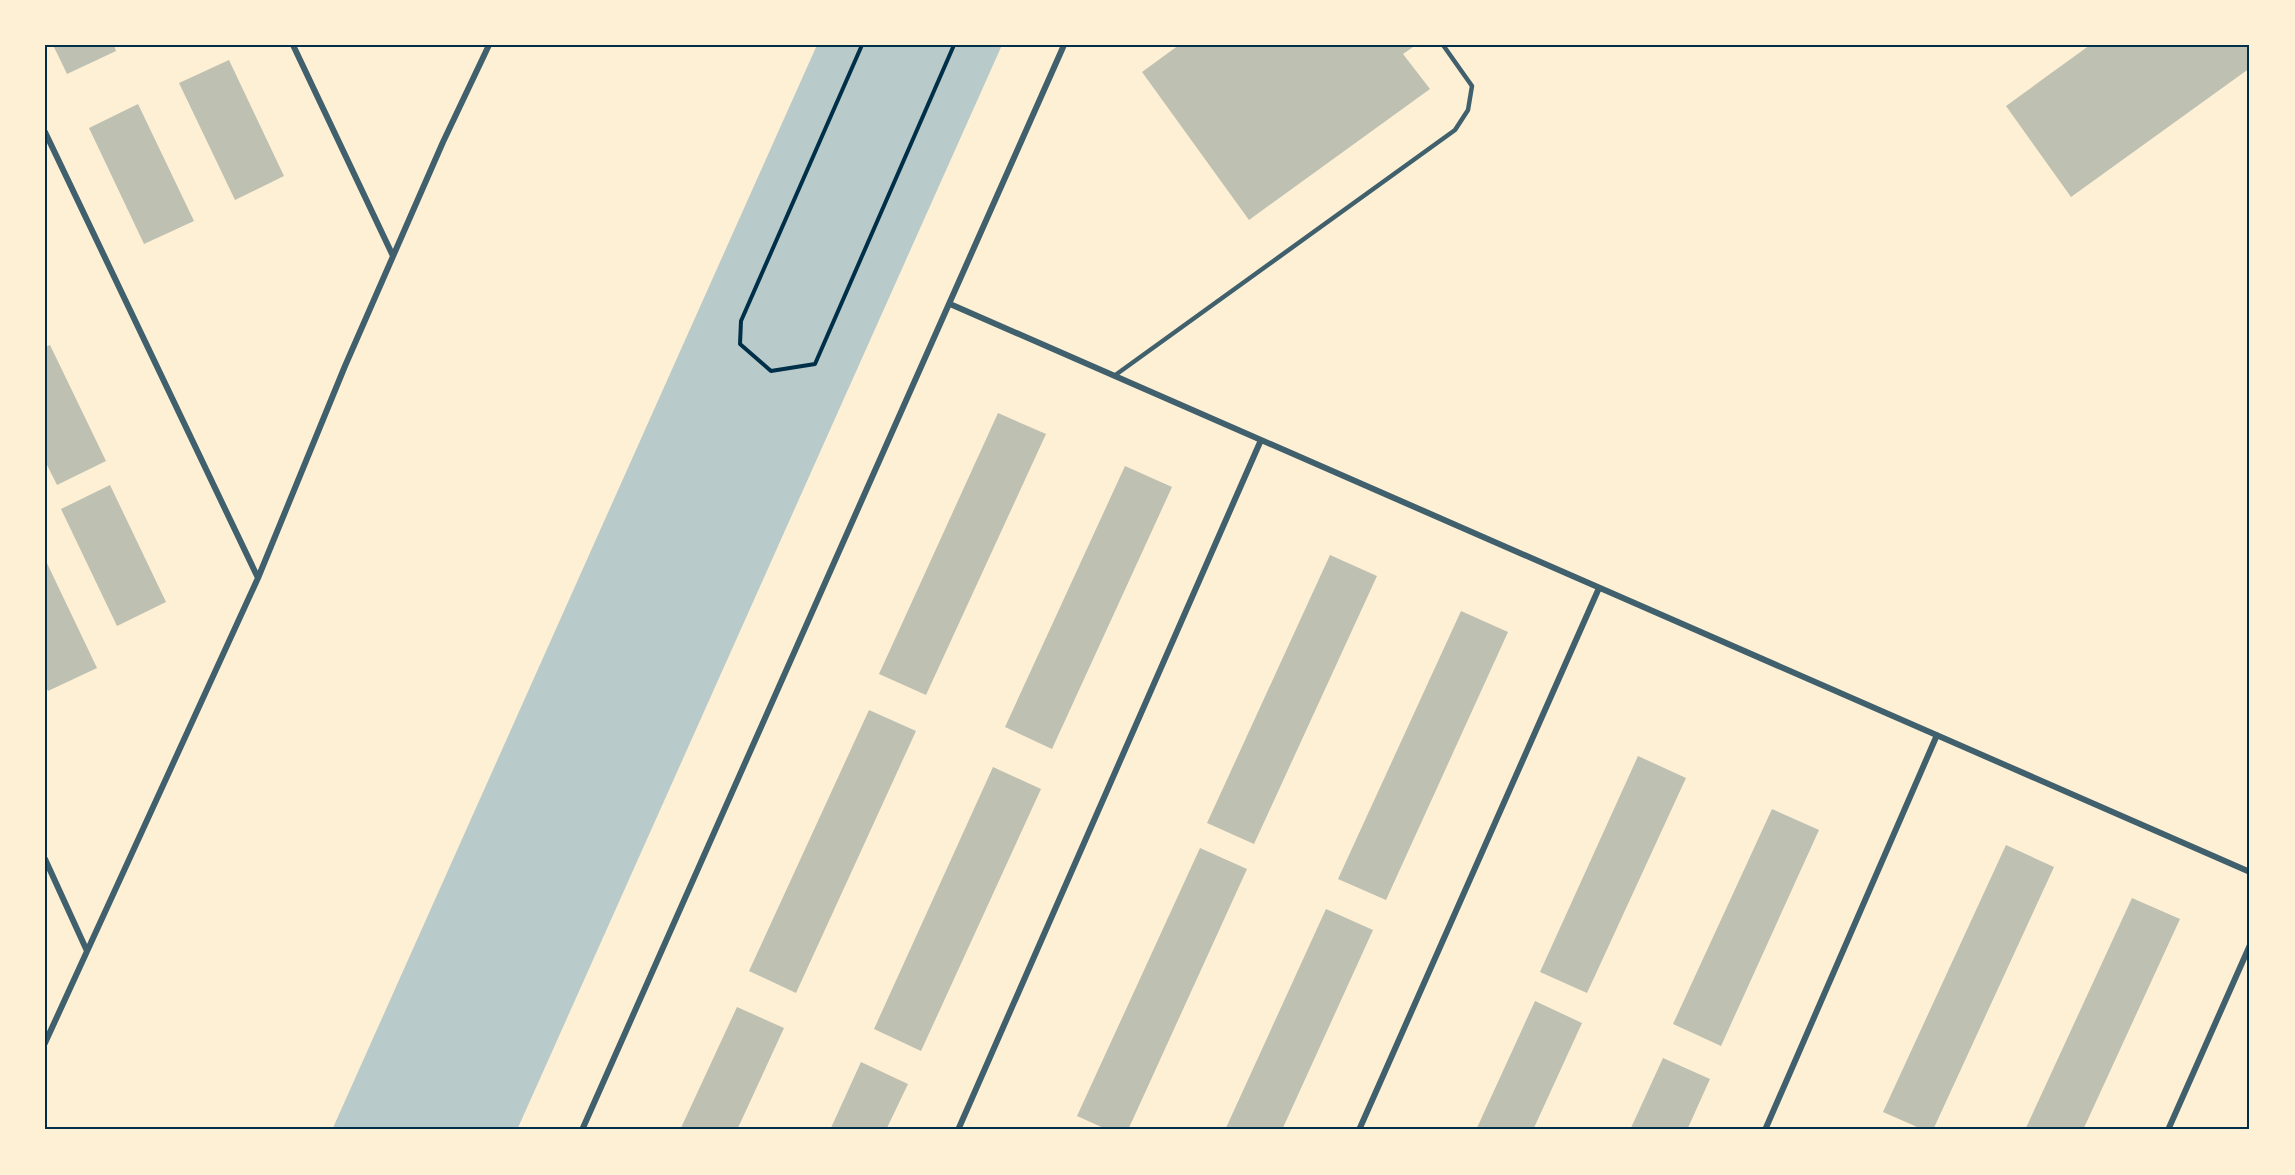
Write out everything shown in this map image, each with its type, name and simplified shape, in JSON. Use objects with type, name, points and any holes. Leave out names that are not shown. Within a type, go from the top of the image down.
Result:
[{"type":"street","points":[[293,45],[393,256]]},
{"type":"street","points":[[45,1043],[258,578],[345,366],[443,142],[489,45]]},
{"type":"street","points":[[582,1130],[1064,45]]},
{"type":"street","points":[[45,132],[258,578]]},
{"type":"street","points":[[950,304],[2250,872]]},
{"type":"street","points":[[958,1130],[1261,440]]},
{"type":"street","points":[[1359,1130],[1599,588]]},
{"type":"street","points":[[1765,1130],[1937,735]]},
{"type":"street","points":[[45,859],[87,951]]},
{"type":"street","points":[[2168,1130],[2250,945]]},
{"type":"lane","points":[[1114,376],[1455,130],[1468,110],[1472,86],[1443,45]]},
{"type":"path","points":[[862,45],[741,321],[740,345],[771,371],[815,364],[954,45]]},
{"type":"shaded area","points":[[817,45],[1002,45],[517,1130],[332,1130]]},
{"type":"building","points":[[53,45],[114,45],[116,51],[67,74]]},
{"type":"building","points":[[1179,45],[1416,45],[1403,54],[1430,89],[1249,220],[1142,72]]},
{"type":"building","points":[[2090,45],[2250,45],[2250,68],[2071,197],[2006,106]]},
{"type":"building","points":[[229,60],[284,176],[235,200],[179,83]]},
{"type":"building","points":[[138,104],[194,221],[144,244],[89,128]]},
{"type":"building","points":[[50,345],[106,461],[57,485],[45,461],[45,347]]},
{"type":"building","points":[[998,413],[1046,434],[926,695],[879,674]]},
{"type":"building","points":[[1125,466],[1172,487],[1052,749],[1005,727]]},
{"type":"building","points":[[110,485],[166,602],[117,626],[61,509]]},
{"type":"building","points":[[1330,555],[1377,576],[1254,844],[1207,823]]},
{"type":"building","points":[[45,559],[97,668],[48,691],[45,686]]},
{"type":"building","points":[[1461,611],[1508,632],[1386,900],[1338,879]]},
{"type":"building","points":[[869,710],[916,731],[796,993],[749,971]]},
{"type":"building","points":[[1638,756],[1686,778],[1587,993],[1540,972]]},
{"type":"building","points":[[993,767],[1041,789],[921,1051],[874,1029]]},
{"type":"building","points":[[1772,809],[1819,830],[1721,1046],[1673,1024]]},
{"type":"building","points":[[2006,845],[2054,867],[1933,1130],[1924,1130],[1883,1112]]},
{"type":"building","points":[[1200,848],[1247,869],[1128,1130],[1108,1130],[1077,1116]]},
{"type":"building","points":[[2132,898],[2180,919],[2083,1130],[2025,1130]]},
{"type":"building","points":[[1326,909],[1373,930],[1282,1130],[1225,1130]]},
{"type":"building","points":[[1535,1001],[1582,1023],[1533,1130],[1476,1130]]},
{"type":"building","points":[[737,1007],[784,1028],[737,1130],[680,1130]]},
{"type":"building","points":[[1663,1058],[1710,1079],[1687,1130],[1630,1130]]},
{"type":"building","points":[[861,1062],[908,1084],[886,1130],[830,1130]]}]
